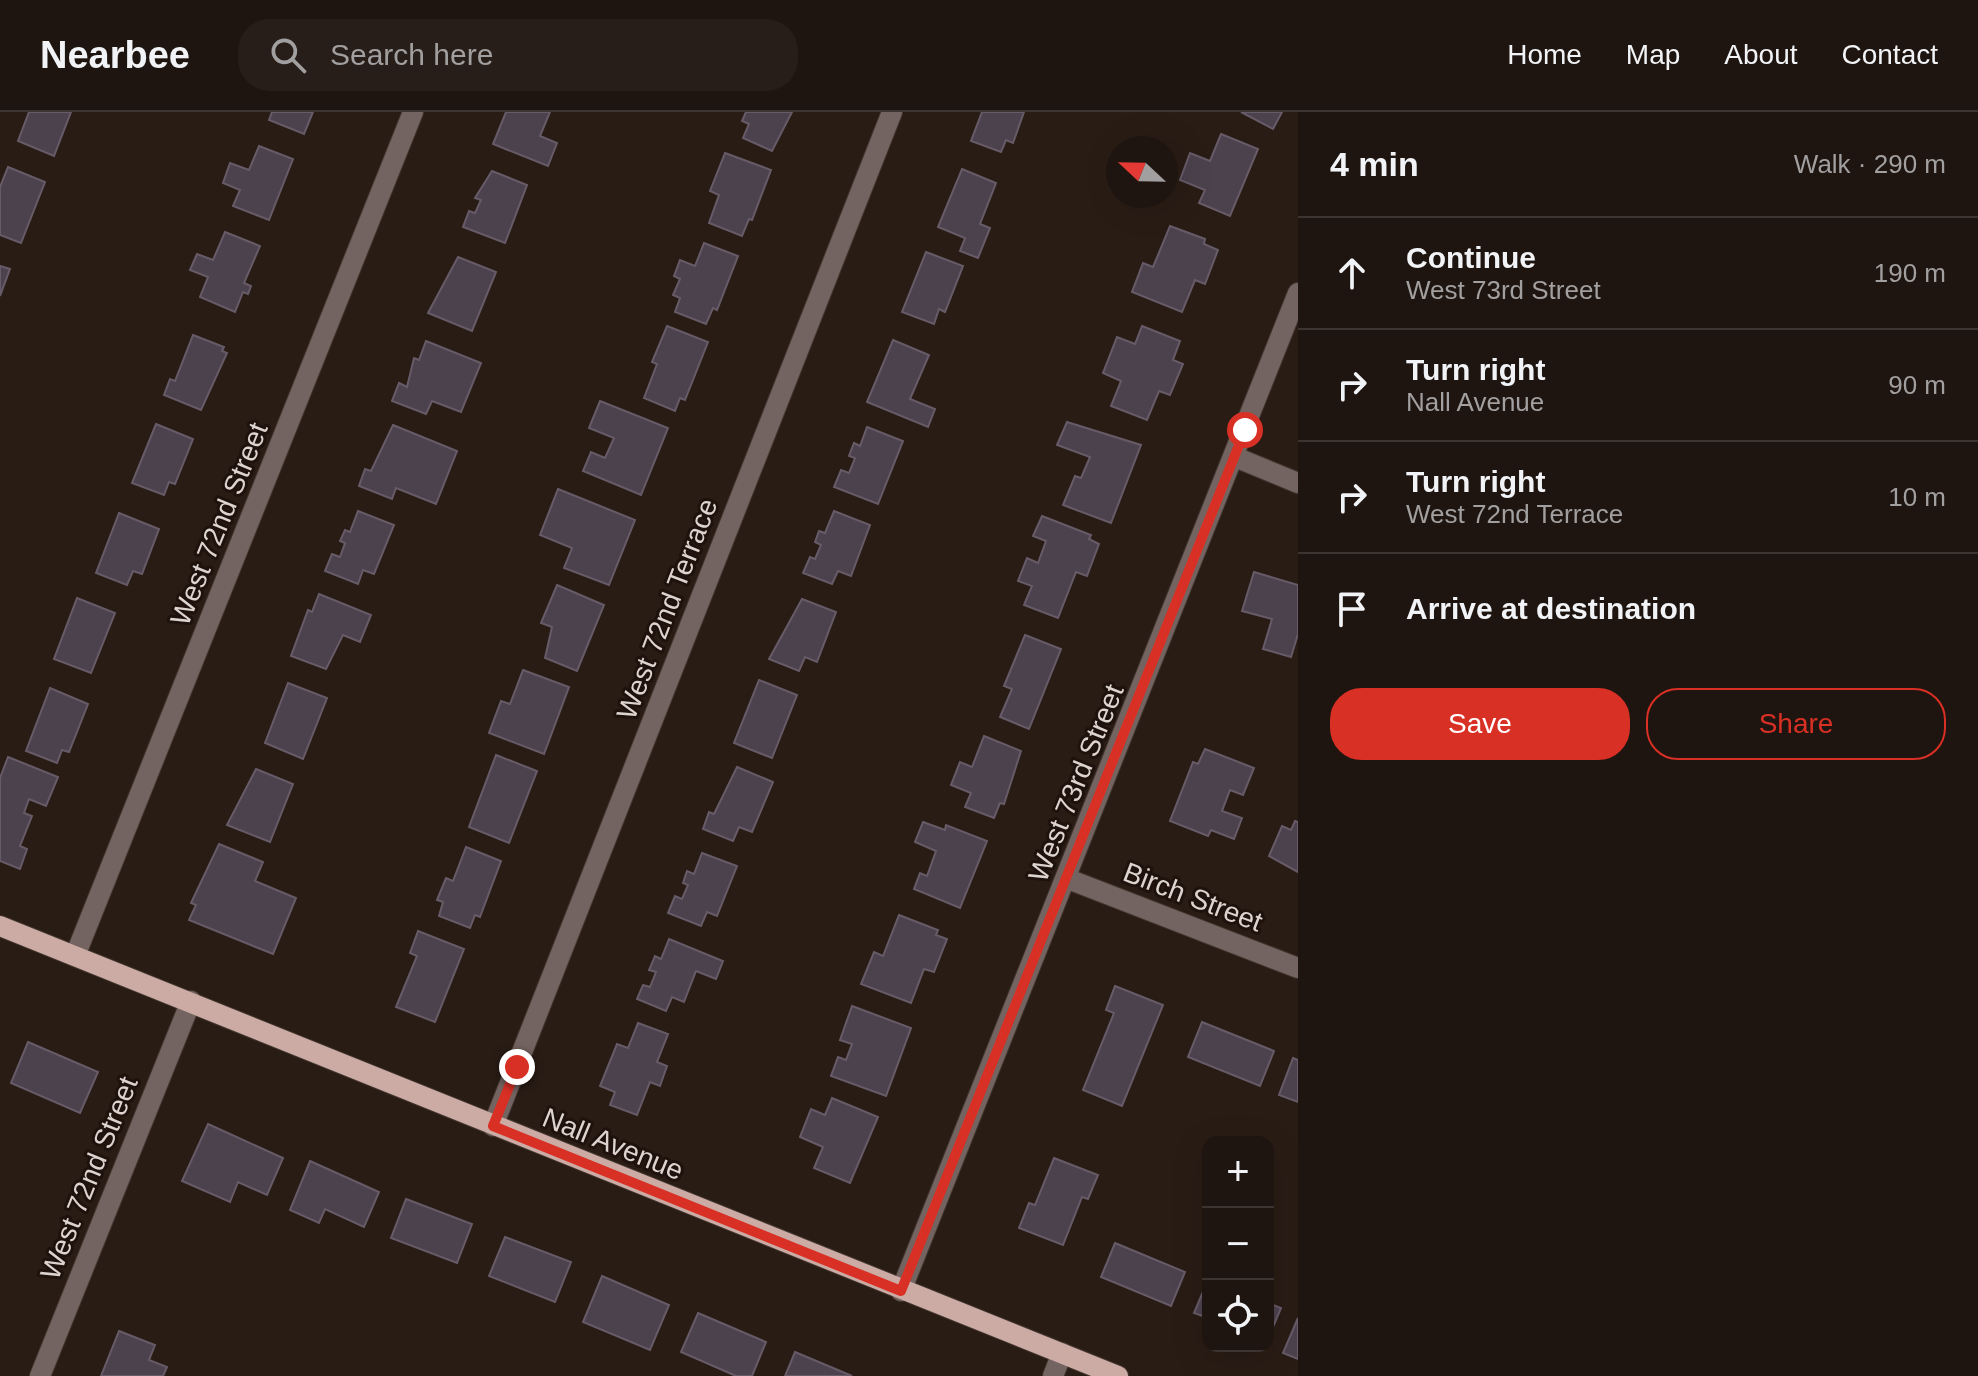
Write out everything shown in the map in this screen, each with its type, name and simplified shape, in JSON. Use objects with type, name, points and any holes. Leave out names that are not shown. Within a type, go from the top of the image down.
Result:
[{"type":"main road","name":"Nall Avenue","points":[[0,926],[1118,1376]]},
{"type":"street","name":"West 72nd Street","points":[[75,956],[413,112]]},
{"type":"street","name":"West 72nd Terrace","points":[[493,1126],[892,112]]},
{"type":"street","name":"West 73rd Street","points":[[901,1291],[1068,879],[1298,293]]},
{"type":"street","points":[[1235,457],[1298,483]]},
{"type":"street","name":"Birch Street","points":[[1068,879],[1298,968]]},
{"type":"street","name":"West 72nd Street","points":[[40,1376],[191,1001]]},
{"type":"street","points":[[1053,1376],[1062,1353]]},
{"type":"building","points":[[29,112],[71,112],[54,156],[18,141]]},
{"type":"building","points":[[272,112],[313,112],[304,134],[269,120]]},
{"type":"building","points":[[506,112],[550,112],[540,136],[557,143],[548,166],[493,144]]},
{"type":"building","points":[[746,112],[792,112],[772,151],[743,138],[749,124],[742,121]]},
{"type":"building","points":[[982,112],[1024,112],[1013,143],[1006,140],[1001,152],[971,141]]},
{"type":"building","points":[[1241,112],[1282,112],[1273,129]]},
{"type":"building","points":[[1221,134],[1258,149],[1230,216],[1199,203],[1205,190],[1180,180],[1190,153],[1210,161]]},
{"type":"building","points":[[259,146],[293,159],[269,220],[233,206],[240,190],[223,183],[230,163],[249,170]]},
{"type":"building","points":[[725,153],[771,170],[752,220],[749,219],[742,236],[709,223],[719,195],[710,191]]},
{"type":"building","points":[[8,167],[45,182],[21,243],[0,235],[0,187]]},
{"type":"building","points":[[962,169],[996,183],[980,224],[990,228],[978,258],[960,251],[965,238],[938,227]]},
{"type":"building","points":[[492,171],[527,185],[505,243],[463,227],[469,211],[475,213],[481,200],[475,198]]},
{"type":"building","points":[[1170,226],[1205,239],[1204,244],[1218,250],[1205,284],[1195,280],[1182,312],[1132,292],[1143,263],[1153,267]]},
{"type":"building","points":[[225,232],[260,246],[244,283],[251,286],[248,294],[243,292],[235,312],[200,297],[208,277],[190,270],[197,254],[213,260]]},
{"type":"building","points":[[704,243],[738,256],[717,310],[713,308],[706,324],[675,312],[680,298],[673,295],[680,279],[674,276],[680,260],[695,266]]},
{"type":"building","points":[[926,252],[963,266],[945,312],[939,309],[934,324],[902,312]]},
{"type":"building","points":[[458,257],[496,272],[472,331],[428,313]]},
{"type":"building","points":[[0,266],[10,269],[0,296]]},
{"type":"building","points":[[667,326],[708,342],[685,400],[680,398],[675,411],[644,398],[657,364],[652,362]]},
{"type":"building","points":[[1142,326],[1180,341],[1173,360],[1183,364],[1170,395],[1159,391],[1147,420],[1111,406],[1121,381],[1103,373],[1117,337],[1135,344]]},
{"type":"building","points":[[193,335],[224,347],[222,351],[227,353],[201,410],[164,395],[170,379],[175,381]]},
{"type":"building","points":[[893,340],[929,355],[910,399],[935,409],[928,427],[867,402]]},
{"type":"building","points":[[426,341],[481,363],[461,412],[432,401],[426,414],[392,401],[399,383],[407,387],[414,358],[419,360]]},
{"type":"building","points":[[600,401],[668,428],[641,495],[583,471],[591,452],[605,458],[614,438],[589,428]]},
{"type":"building","points":[[1067,422],[1141,445],[1111,523],[1063,505],[1075,476],[1081,478],[1090,457],[1057,445]]},
{"type":"building","points":[[156,424],[193,439],[175,484],[169,482],[164,495],[132,483]]},
{"type":"building","points":[[393,425],[457,451],[436,504],[396,488],[392,499],[359,486],[365,469],[371,471]]},
{"type":"building","points":[[867,427],[903,441],[878,504],[834,487],[841,470],[849,473],[855,458],[849,456],[854,443],[860,446]]},
{"type":"building","points":[[558,489],[635,520],[609,585],[564,568],[572,548],[540,535]]},
{"type":"building","points":[[358,511],[394,525],[374,574],[363,570],[358,584],[325,571],[332,554],[340,557],[345,543],[340,541],[345,530],[350,532]]},
{"type":"building","points":[[834,511],[870,525],[851,576],[838,571],[832,584],[803,573],[810,557],[815,559],[821,545],[815,542],[819,531],[825,533]]},
{"type":"building","points":[[119,513],[159,529],[142,574],[133,571],[127,585],[96,573]]},
{"type":"building","points":[[1042,516],[1091,535],[1089,539],[1099,544],[1087,576],[1076,572],[1058,618],[1024,605],[1032,586],[1018,581],[1027,558],[1038,563],[1046,541],[1033,536]]},
{"type":"building","points":[[1254,572],[1298,585],[1298,634],[1291,657],[1263,649],[1272,619],[1242,611]]},
{"type":"building","points":[[557,585],[604,605],[577,671],[545,658],[552,627],[541,623]]},
{"type":"building","points":[[319,594],[371,615],[360,642],[343,635],[326,669],[291,656],[308,610],[312,612]]},
{"type":"building","points":[[77,598],[115,613],[91,673],[54,659]]},
{"type":"building","points":[[802,599],[836,612],[817,662],[805,657],[799,671],[769,659]]},
{"type":"building","points":[[1025,635],[1061,649],[1029,729],[1000,717],[1012,689],[1004,686]]},
{"type":"building","points":[[523,670],[569,687],[544,754],[489,733],[501,701],[510,704]]},
{"type":"building","points":[[759,680],[797,695],[772,758],[734,743]]},
{"type":"building","points":[[288,683],[327,698],[303,759],[265,743]]},
{"type":"building","points":[[50,688],[88,704],[69,752],[62,750],[57,763],[26,751]]},
{"type":"building","points":[[984,736],[1021,751],[1004,804],[1000,803],[994,818],[965,807],[971,793],[951,785],[960,762],[972,767]]},
{"type":"building","points":[[1205,749],[1254,768],[1243,795],[1230,790],[1222,811],[1242,818],[1234,839],[1211,830],[1208,836],[1170,821],[1193,762],[1198,764]]},
{"type":"building","points":[[496,755],[537,771],[509,843],[469,827]]},
{"type":"building","points":[[8,757],[58,777],[46,806],[29,799],[24,813],[32,816],[20,846],[27,849],[20,869],[0,861],[0,778]]},
{"type":"building","points":[[737,767],[773,782],[752,832],[739,827],[733,841],[703,829],[709,812],[714,814]]},
{"type":"building","points":[[256,769],[293,784],[270,842],[227,825]]},
{"type":"building","points":[[1295,821],[1298,822],[1298,872],[1269,856],[1282,826],[1291,830]]},
{"type":"building","points":[[923,822],[945,830],[946,825],[987,841],[960,908],[914,889],[920,873],[927,876],[936,851],[915,842]]},
{"type":"building","points":[[219,844],[263,862],[255,881],[296,898],[273,954],[189,920],[196,905],[191,903]]},
{"type":"building","points":[[466,847],[501,861],[480,917],[475,915],[470,928],[439,916],[443,902],[437,900],[446,878],[453,881]]},
{"type":"building","points":[[702,853],[737,866],[717,916],[707,912],[701,926],[668,913],[675,896],[682,899],[688,885],[683,883],[687,871],[694,874]]},
{"type":"building","points":[[899,915],[938,930],[936,935],[947,939],[934,972],[924,969],[911,1003],[861,984],[874,952],[883,956]]},
{"type":"building","points":[[418,931],[464,949],[435,1022],[396,1007],[417,956],[410,953]]},
{"type":"building","points":[[669,939],[723,961],[716,979],[696,971],[684,1002],[672,997],[666,1011],[637,999],[643,985],[650,987],[656,972],[649,970],[655,956],[661,959]]},
{"type":"building","points":[[1115,986],[1163,1005],[1122,1106],[1083,1090],[1114,1013],[1106,1010]]},
{"type":"building","points":[[852,1006],[911,1028],[886,1096],[831,1076],[838,1057],[846,1060],[852,1044],[840,1040]]},
{"type":"building","points":[[1202,1022],[1274,1051],[1260,1086],[1188,1057]]},
{"type":"building","points":[[638,1023],[668,1034],[657,1062],[667,1066],[660,1086],[650,1082],[637,1115],[610,1105],[615,1092],[600,1086],[617,1044],[628,1048]]},
{"type":"building","points":[[28,1042],[98,1072],[80,1113],[11,1083]]},
{"type":"building","points":[[1293,1058],[1298,1060],[1298,1102],[1279,1095]]},
{"type":"building","points":[[832,1098],[878,1117],[850,1183],[814,1168],[823,1147],[800,1137],[811,1109],[825,1115]]},
{"type":"building","points":[[208,1124],[283,1158],[267,1195],[238,1182],[230,1202],[182,1181]]},
{"type":"building","points":[[1054,1158],[1098,1175],[1088,1199],[1082,1197],[1063,1245],[1019,1228],[1029,1203],[1035,1205]]},
{"type":"building","points":[[310,1161],[379,1192],[364,1227],[325,1209],[319,1223],[290,1210]]},
{"type":"building","points":[[406,1199],[472,1224],[457,1263],[391,1238]]},
{"type":"building","points":[[505,1237],[571,1262],[555,1302],[489,1276]]},
{"type":"building","points":[[1115,1243],[1185,1272],[1171,1306],[1101,1277]]},
{"type":"building","points":[[602,1276],[669,1305],[650,1350],[583,1322]]},
{"type":"building","points":[[1202,1294],[1202,1316],[1194,1313]]},
{"type":"building","points":[[1274,1305],[1281,1308],[1274,1325]]},
{"type":"building","points":[[698,1313],[766,1342],[752,1376],[736,1376],[681,1352]]},
{"type":"building","points":[[1298,1318],[1298,1359],[1283,1353]]},
{"type":"building","points":[[119,1331],[155,1345],[149,1360],[167,1367],[163,1376],[101,1376]]},
{"type":"building","points":[[795,1352],[852,1376],[785,1376]]},
{"type":"route","points":[[517,1067],[493,1126],[901,1291],[1245,430]]}]
